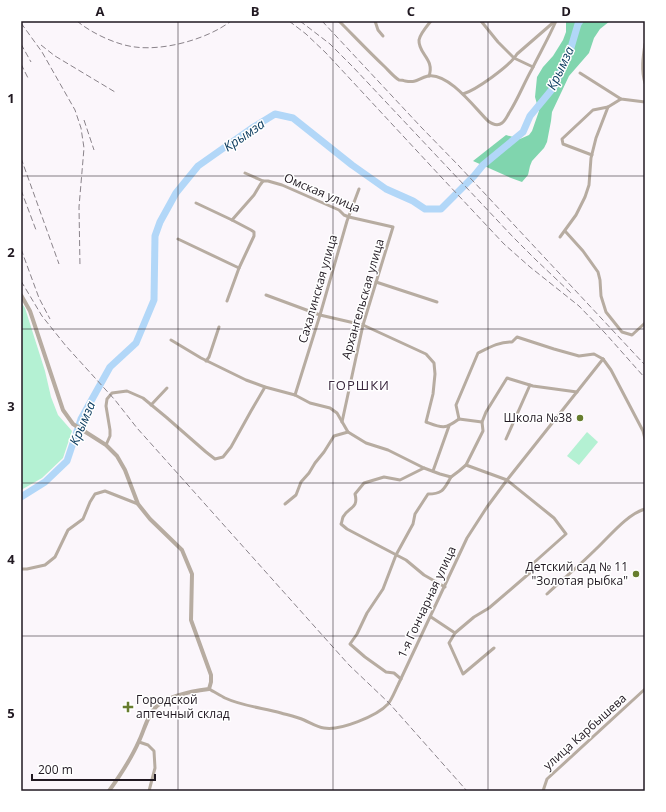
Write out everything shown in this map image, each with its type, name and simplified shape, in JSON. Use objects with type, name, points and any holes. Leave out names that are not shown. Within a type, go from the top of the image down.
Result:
[{"type":"street","points":[[339,21],[398,80],[414,82],[429,76],[442,78],[448,81],[463,94],[491,124],[495,125],[502,123],[506,119],[546,44],[554,21]]},
{"type":"street","points":[[375,21],[378,30],[383,36]]},
{"type":"street","points":[[429,76],[431,67],[420,47],[419,41],[431,21]]},
{"type":"street","points":[[481,21],[498,42],[514,58],[533,67]]},
{"type":"street","points":[[463,94],[484,83],[499,71],[554,21]]},
{"type":"street","points":[[645,44],[642,74],[645,83]]},
{"type":"street","points":[[580,73],[621,99],[645,102]]},
{"type":"street","points":[[592,155],[563,144],[562,139],[593,110],[608,107],[621,99]]},
{"type":"street","points":[[560,237],[576,215],[587,192],[596,138],[608,107]]},
{"type":"street","name":"Омская улица","points":[[245,173],[264,181],[268,180],[282,185],[339,210],[344,215],[349,217],[393,227]]},
{"type":"street","points":[[232,220],[264,181]]},
{"type":"street","name":"Сахалинская улица","points":[[295,395],[349,217],[359,189]]},
{"type":"street","points":[[196,203],[254,232],[254,236],[239,268],[227,301]]},
{"type":"street","name":"Архангельская улица","points":[[342,422],[363,325],[393,227]]},
{"type":"street","points":[[565,231],[573,239],[598,272],[601,296],[606,312],[622,332],[632,335],[645,324]]},
{"type":"street","points":[[178,239],[239,268]]},
{"type":"street","points":[[376,282],[438,302]]},
{"type":"street","points":[[21,295],[30,311],[63,410],[73,424],[106,445],[117,456],[125,470],[138,504],[150,520],[182,550],[192,574],[191,620],[211,675],[209,689],[193,691],[172,698],[162,702],[153,710],[139,742],[109,791]]},
{"type":"street","points":[[266,295],[320,315],[363,325],[426,354],[434,363],[435,374],[433,394],[426,422],[441,428],[449,426],[458,418]]},
{"type":"street","points":[[206,361],[209,357],[219,327]]},
{"type":"street","points":[[458,418],[456,405],[478,353],[505,342],[512,342],[517,337],[579,356],[594,354],[603,359],[611,370],[643,431],[645,439]]},
{"type":"street","points":[[171,340],[206,361],[246,380],[295,395],[310,403],[330,408],[337,413],[348,432],[366,443],[388,450],[424,468],[450,477]]},
{"type":"street","name":"1-я Гончарная улица","points":[[209,689],[226,698],[282,713],[326,729],[358,722],[382,710],[388,703],[401,679],[467,538],[507,480],[603,359]]},
{"type":"street","points":[[401,679],[394,673],[386,672],[350,644],[357,634],[367,613],[383,589],[396,555],[413,524],[415,514],[428,494],[436,494],[444,489],[450,477],[466,465],[483,431],[482,422],[486,412],[506,378],[530,385],[576,392]]},
{"type":"street","points":[[506,439],[530,385]]},
{"type":"street","points":[[106,445],[110,436],[106,406],[107,399],[112,393],[127,391],[143,398],[216,459],[223,457],[231,447],[265,387]]},
{"type":"street","points":[[151,405],[167,388]]},
{"type":"street","points":[[458,418],[482,422]]},
{"type":"street","points":[[433,471],[449,426]]},
{"type":"street","points":[[285,504],[296,495],[300,482],[309,474],[334,436],[348,432]]},
{"type":"street","points":[[466,465],[507,480],[554,518],[566,534],[529,567],[532,571],[489,608],[474,617],[455,633],[449,643],[463,674],[494,648]]},
{"type":"street","points":[[424,468],[400,480],[384,477],[364,483],[355,494],[356,500],[354,506],[343,517],[341,524],[347,529],[406,560],[424,575],[444,587]]},
{"type":"street","points":[[21,569],[45,565],[55,557],[68,530],[83,518],[95,494],[105,491],[138,504]]},
{"type":"street","points":[[547,594],[615,530],[638,511],[645,509]]},
{"type":"street","points":[[431,617],[455,633]]},
{"type":"street","name":"улица Карбышева","points":[[543,791],[547,779],[645,689]]},
{"type":"street","points":[[139,742],[148,745],[154,751],[155,768],[148,791]]},
{"type":"green space","points":[[566,21],[610,21],[600,29],[594,38],[589,53],[569,76],[552,112],[547,142],[544,148],[532,161],[528,175],[522,182],[473,161],[506,135],[520,139],[529,135],[532,131],[539,111],[535,97],[537,77],[563,40],[566,32]]},
{"type":"green space","points":[[21,302],[25,308],[45,371],[51,397],[58,415],[72,431],[63,458],[42,478],[21,490]]},
{"type":"green space","points":[[587,432],[598,442],[579,465],[567,456]]},
{"type":"waterway","name":"Крымза","points":[[21,497],[45,482],[67,461],[81,419],[110,367],[136,343],[154,300],[155,236],[160,222],[176,193],[198,166],[252,128],[275,114],[293,118],[352,165],[386,189],[413,201],[425,209],[441,209],[483,165],[523,132],[530,116],[554,87],[570,51],[580,21]]},
{"type":"railway","points":[[77,21],[89,30],[104,38],[128,46],[147,48],[172,45],[198,38],[231,21]]},
{"type":"railway","points":[[289,21],[306,34],[326,53],[504,244],[579,306],[645,378]]},
{"type":"railway","points":[[300,21],[330,44],[353,67],[513,237],[571,293]]},
{"type":"railway","points":[[322,21],[645,365]]},
{"type":"railway","points":[[21,23],[42,52],[75,110],[81,128],[84,148],[79,207],[80,267]]},
{"type":"railway","points":[[21,44],[31,62]]},
{"type":"railway","points":[[41,45],[55,56],[115,92]]},
{"type":"railway","points":[[21,64],[28,78]]},
{"type":"railway","points":[[84,120],[94,150]]},
{"type":"railway","points":[[21,158],[59,264]]},
{"type":"railway","points":[[21,190],[36,230]]},
{"type":"railway","points":[[21,249],[39,298],[50,319]]},
{"type":"railway","points":[[21,281],[42,316],[66,346],[115,400],[137,428],[349,665],[389,703],[467,791]]},
{"type":"place","name":"Школа №38","points":[[580,418]]},
{"type":"place","name":"Детский сад № 11 \"Золотая рыбка\"","points":[[636,574]]},
{"type":"place","name":"Городской аптечный склад","points":[[128,707]]},
{"type":"district","name":"ГОРШКИ","points":[[359,385]]}]
